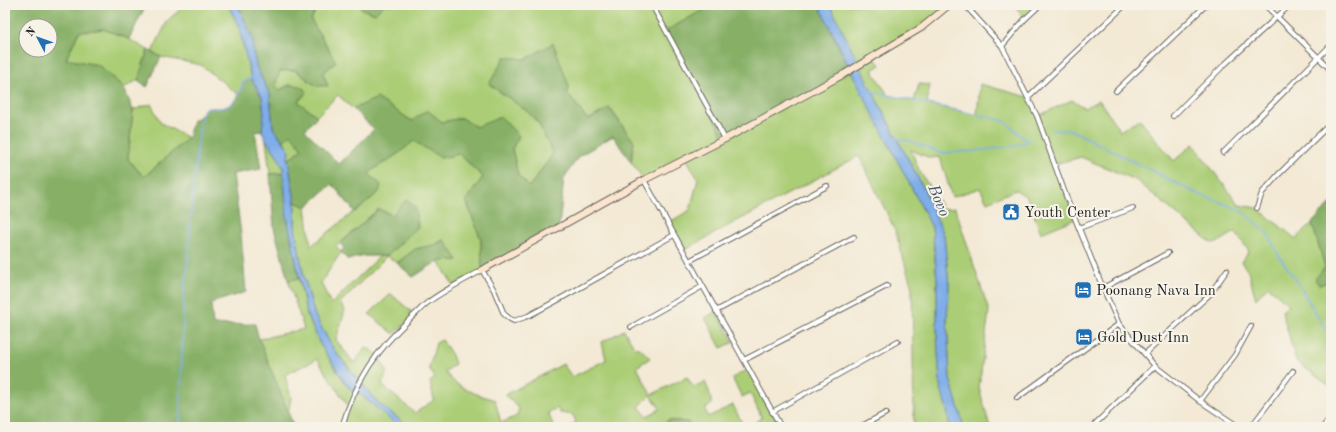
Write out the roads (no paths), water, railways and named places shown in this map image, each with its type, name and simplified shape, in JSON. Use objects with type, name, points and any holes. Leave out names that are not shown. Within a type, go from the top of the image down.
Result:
[{"type":"street","points":[[652,5],[725,139]]},
{"type":"street","points":[[342,427],[352,396],[377,354],[394,334],[427,303],[482,270],[644,180],[725,139],[844,74],[921,28],[949,5]]},
{"type":"street","points":[[965,5],[1002,46],[1038,116],[1066,196],[1119,324],[1155,366],[1200,401],[1239,427]]},
{"type":"street","points":[[1002,46],[1040,5]]},
{"type":"street","points":[[1028,97],[1125,5]]},
{"type":"street","points":[[1116,91],[1206,5]]},
{"type":"street","points":[[1265,5],[1317,58],[1331,70]]},
{"type":"street","points":[[1173,116],[1223,66],[1290,5]]},
{"type":"street","points":[[1223,154],[1331,45]]},
{"type":"street","points":[[1257,208],[1262,193],[1278,175],[1331,123]]},
{"type":"street","points":[[644,180],[780,427]]},
{"type":"street","points":[[689,261],[827,186]]},
{"type":"street","points":[[1079,228],[1133,208]]},
{"type":"street","points":[[482,270],[494,290],[504,314],[514,321],[528,316],[558,300],[674,235]]},
{"type":"street","points":[[716,311],[854,237]]},
{"type":"street","points":[[1103,288],[1168,253]]},
{"type":"street","points":[[1146,354],[1210,294],[1227,270]]},
{"type":"street","points":[[630,327],[702,286]]},
{"type":"street","points":[[744,360],[887,286]]},
{"type":"street","points":[[1017,398],[1119,324]]},
{"type":"street","points":[[1200,401],[1235,355],[1251,326]]},
{"type":"street","points":[[772,412],[898,341]]},
{"type":"street","points":[[1092,427],[1155,366]]},
{"type":"street","points":[[1251,427],[1293,371]]},
{"type":"street","points":[[860,427],[886,413]]},
{"type":"street","points":[[1323,427],[1329,419]]},
{"type":"water","points":[[228,5],[238,5],[253,40],[253,52],[257,69],[270,95],[273,128],[289,149],[288,160],[295,202],[295,227],[303,273],[315,316],[334,350],[354,375],[378,403],[409,427],[399,427],[361,395],[349,388],[320,344],[307,314],[287,217],[283,168],[262,131],[264,114],[262,97],[251,78],[239,27]]},
{"type":"water","points":[[819,5],[829,5],[831,7],[870,87],[927,195],[944,235],[949,285],[947,319],[950,379],[964,427],[950,427],[940,385],[937,335],[937,280],[932,227],[862,93]]},
{"type":"waterway","points":[[180,427],[184,289],[187,272],[199,131],[202,115],[205,108],[222,108],[230,105],[239,95],[243,82],[251,78],[251,76]]},
{"type":"waterway","points":[[870,91],[1005,121],[1027,141]]},
{"type":"waterway","points":[[1051,130],[1071,130],[1196,193],[1238,209],[1258,224],[1268,234],[1279,256],[1331,337]]},
{"type":"waterway","points":[[896,138],[910,141],[941,153],[975,151],[1015,146],[1030,140]]},
{"type":"place","name":"Youth Center","points":[[1011,212]]},
{"type":"place","name":"Poonang Nava Inn","points":[[1083,290]]},
{"type":"place","name":"Gold Dust Inn","points":[[1084,337]]},
{"type":"water label","name":"Bovo","points":[[940,200]]}]
